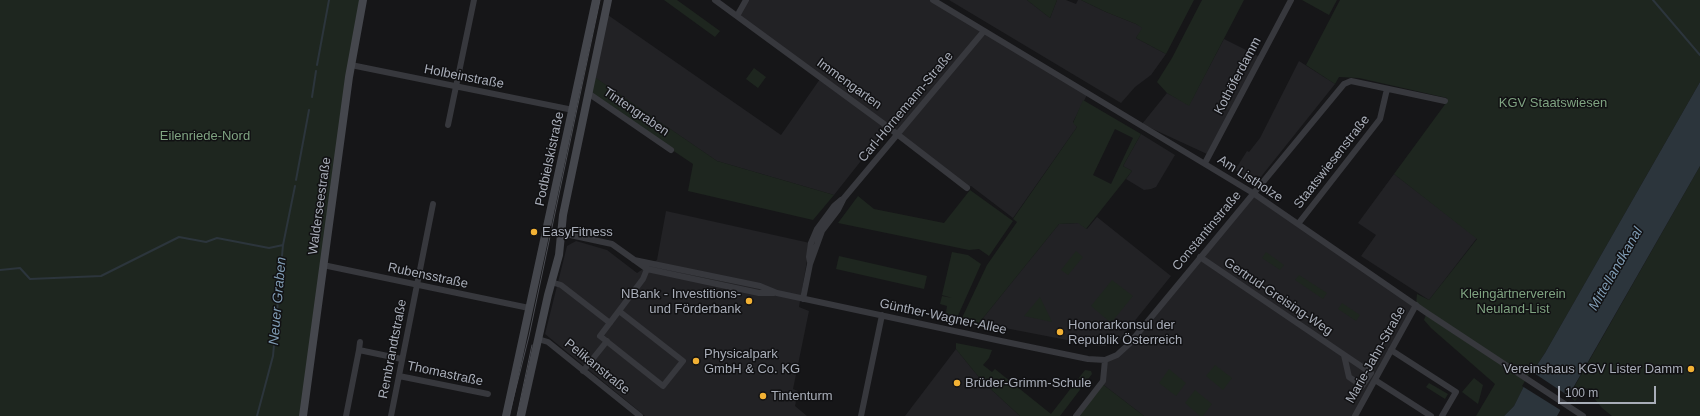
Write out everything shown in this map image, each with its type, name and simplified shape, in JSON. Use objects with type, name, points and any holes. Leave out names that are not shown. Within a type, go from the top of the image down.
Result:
[{"type":"main road","name":"Walderseestraße","points":[[303,416],[351,66],[363,0]]},
{"type":"main road","name":"Podbielskistraße","points":[[506,416],[596,0]]},
{"type":"main road","name":"Podbielskistraße","points":[[520,416],[551,282],[560,250],[563,215],[608,0]]},
{"type":"main road","points":[[547,230],[562,233]]},
{"type":"main road","points":[[524,335],[538,339]]},
{"type":"street","points":[[448,125],[474,0]]},
{"type":"street","name":"Immengarten","points":[[715,0],[898,134],[967,188]]},
{"type":"street","points":[[737,16],[746,0]]},
{"type":"street","name":"Am Listholze","points":[[933,0],[1253,193],[1416,305],[1583,416]]},
{"type":"street","name":"Kothöferdamm","points":[[1205,163],[1291,0]]},
{"type":"street","name":"Carl-Hornemann-Straße","points":[[803,299],[810,264],[809,257],[811,243],[817,229],[834,206],[844,198],[984,30]]},
{"type":"street","name":"Holbeinstraße","points":[[351,66],[572,110]]},
{"type":"street","name":"Constantinstraße","points":[[1105,360],[1124,350],[1344,84],[1351,81],[1445,101]]},
{"type":"street","name":"Staatswiesenstraße","points":[[1298,224],[1380,119],[1387,89]]},
{"type":"street","name":"Tintengraben","points":[[588,93],[672,150]]},
{"type":"street","name":"Rembrandtstraße","points":[[391,416],[433,204]]},
{"type":"street","name":"Günther-Wagner-Allee","points":[[562,233],[612,244],[647,269],[759,293],[777,293]]},
{"type":"street","name":"Gertrud-Greising-Weg","points":[[1200,257],[1371,373],[1362,386],[1349,377],[1344,355]]},
{"type":"street","name":"Günther-Wagner-Allee","points":[[634,260],[760,286],[777,293],[803,299],[1088,359],[1105,360]]},
{"type":"street","name":"Rubensstraße","points":[[323,265],[529,308]]},
{"type":"street","points":[[619,311],[682,361],[663,386],[600,336],[643,279],[647,269]]},
{"type":"street","points":[[551,282],[561,285],[610,323]]},
{"type":"street","name":"Marie-Jahn-Straße","points":[[1355,416],[1416,305]]},
{"type":"street","points":[[861,416],[882,315]]},
{"type":"street","name":"Pelikanstraße","points":[[538,339],[548,342],[640,416]]},
{"type":"street","points":[[583,371],[607,341]]},
{"type":"street","points":[[346,416],[360,342]]},
{"type":"street","points":[[359,350],[402,358]]},
{"type":"street","points":[[1391,350],[1456,392],[1442,416]]},
{"type":"street","points":[[1076,416],[1103,381],[1105,360]]},
{"type":"street","name":"Thomastraße","points":[[399,376],[488,394]]},
{"type":"street","points":[[1375,380],[1431,416]]},
{"type":"shaded area","points":[[746,0],[933,0],[1088,93],[1073,122],[1077,127],[1013,218],[971,186],[967,188],[737,16]]},
{"type":"shaded area","points":[[949,0],[1027,0],[1050,18],[1057,0],[1066,0],[1076,4],[1078,0],[1081,0],[1143,28],[1136,38],[1166,54],[1151,75],[1135,87],[1121,103]]},
{"type":"shaded area","points":[[605,13],[781,135],[820,79],[887,128],[834,195],[717,161],[591,75]]},
{"type":"shaded area","points":[[1224,39],[1260,57],[1207,154],[1142,124],[1167,93],[1189,105]]},
{"type":"shaded area","points":[[1299,61],[1335,84],[1256,183],[1235,170],[1247,151],[1249,152],[1260,138]]},
{"type":"shaded area","points":[[1141,134],[1175,155],[1156,187],[1144,190],[1126,179],[1132,171],[1123,166]]},
{"type":"shaded area","points":[[1394,174],[1477,238],[1429,300],[1361,256],[1376,235],[1358,223]]},
{"type":"shaded area","points":[[1253,193],[1416,305],[1355,416],[1144,416],[1101,383],[1105,360],[1117,355]]},
{"type":"shaded area","points":[[666,211],[810,243],[799,307],[809,311],[793,389],[798,391],[795,406],[807,416],[645,416],[545,334],[567,246],[576,241],[607,250],[637,273],[657,260]]},
{"type":"shaded area","points":[[1097,217],[1171,276],[1120,339],[1105,346],[1098,346],[979,323],[1059,224],[1079,223],[1087,229]]},
{"type":"shaded area","name":"Brüder-Grimm-Schule","points":[[956,349],[982,381],[1020,416],[905,416]]},
{"type":"green space","name":"Eilenriede-Nord","points":[[0,0],[363,0],[303,416],[0,416]]},
{"type":"green space","points":[[664,0],[677,0],[720,31],[715,37]]},
{"type":"green space","points":[[1027,0],[1057,0],[1050,18]]},
{"type":"green space","points":[[1081,0],[1194,0],[1166,54],[1136,38],[1142,28],[1136,24]]},
{"type":"green space","points":[[1202,0],[1244,0],[1189,106],[1167,93],[1157,82],[1172,58]]},
{"type":"green space","points":[[1302,0],[1337,0],[1329,15]]},
{"type":"green space","name":"KGV Staatswiesen","points":[[1340,0],[1700,0],[1700,82],[1545,353],[1527,380],[1514,406],[1504,416],[1476,416],[1495,384],[1431,328],[1424,320],[1427,312],[1416,305],[1417,294],[1429,300],[1477,239],[1394,174],[1446,103],[1447,98],[1359,78],[1339,77],[1335,84],[1306,65]]},
{"type":"green space","points":[[754,68],[766,77],[758,88],[746,79]]},
{"type":"green space","points":[[593,76],[717,161],[834,195],[813,220],[688,191],[693,164],[592,96]]},
{"type":"green space","points":[[1083,100],[1141,134],[1123,166],[1132,171],[1086,229],[1078,223],[1059,224],[979,323],[961,320],[987,265],[1017,222],[1013,219],[1077,127],[1073,123]],"holes":[[[1115,129],[1133,138],[1111,184],[1093,175]]]},
{"type":"green space","points":[[1700,166],[1700,416],[1612,416],[1602,408],[1586,388],[1575,401],[1569,396]]},
{"type":"green space","points":[[970,190],[1013,221],[989,256],[979,249],[969,250],[838,223],[858,196],[874,209],[944,223]]},
{"type":"green space","points":[[1076,251],[1083,257],[1068,275],[1061,270]]},
{"type":"green space","points":[[952,252],[968,255],[981,264],[956,320],[942,317],[946,312],[947,306],[940,304],[942,296],[952,298],[942,295]]},
{"type":"green space","points":[[1266,252],[1284,265],[1280,270],[1262,258]]},
{"type":"green space","points":[[839,256],[927,276],[924,289],[836,269]]},
{"type":"green space","points":[[1299,275],[1327,293],[1323,299],[1295,280]]},
{"type":"green space","points":[[1112,280],[1133,296],[1111,323],[1091,306]]},
{"type":"green space","points":[[1040,297],[1052,322],[1024,316]]},
{"type":"green space","points":[[1342,303],[1360,315],[1356,321],[1338,309]]},
{"type":"green space","points":[[956,343],[992,350],[989,358],[983,365],[992,372],[995,369],[1051,414],[1085,370],[1091,371],[1092,374],[1060,416],[1020,416],[982,381],[956,349]]},
{"type":"green space","points":[[1215,365],[1232,378],[1223,390],[1206,376]]},
{"type":"green space","points":[[1169,369],[1186,383],[1176,396],[1159,383]]},
{"type":"green space","points":[[1474,378],[1483,385],[1478,404],[1462,392]]},
{"type":"green space","points":[[1101,383],[1144,416],[1076,416]]},
{"type":"green space","points":[[1429,383],[1448,394],[1445,399],[1426,387]]},
{"type":"green space","points":[[1195,390],[1212,404],[1203,416],[1200,416],[1185,403]]},
{"type":"water","name":"Mittellandkanal","points":[[1700,82],[1700,166],[1557,416],[1504,416],[1514,406],[1527,380],[1545,353]]},
{"type":"pier","points":[[1531,371],[1570,397],[1562,411],[1522,386]]},
{"type":"waterway","name":"Neuer Graben","points":[[317,65],[329,0]]},
{"type":"waterway","points":[[1653,0],[1700,55]]},
{"type":"waterway","name":"Neuer Graben","points":[[312,97],[316,71]]},
{"type":"waterway","name":"Neuer Graben","points":[[296,180],[309,110]]},
{"type":"waterway","name":"Neuer Graben","points":[[257,416],[273,356],[283,245],[295,186]]},
{"type":"waterway","points":[[0,270],[20,268],[30,279],[101,276],[179,237],[206,242],[217,238],[269,248],[283,245]]},
{"type":"tram line","points":[[509,416],[529,336],[600,0]]},
{"type":"tram line","points":[[517,416],[532,345]]},
{"type":"place","name":"EasyFitness","points":[[534,232]]},
{"type":"place","name":"NBank - Investitions- und Förderbank","points":[[749,301]]},
{"type":"place","name":"Honorarkonsul der Republik Österreich","points":[[1060,332]]},
{"type":"place","name":"Physicalpark GmbH & Co. KG","points":[[696,361]]},
{"type":"place","name":"Vereinshaus KGV Lister Damm","points":[[1691,369]]},
{"type":"place","name":"Brüder-Grimm-Schule","points":[[957,383]]},
{"type":"place","name":"Tintenturm","points":[[763,396]]},
{"type":"park label","name":"Kleingärtnerverein Neuland-List","points":[[1513,302]]}]
